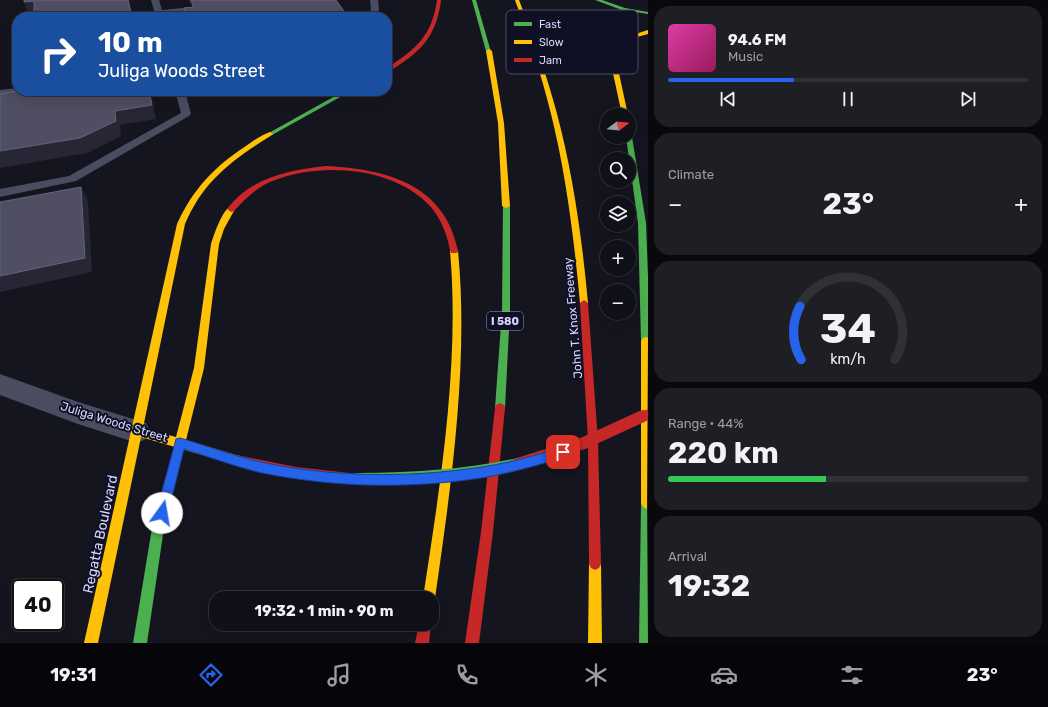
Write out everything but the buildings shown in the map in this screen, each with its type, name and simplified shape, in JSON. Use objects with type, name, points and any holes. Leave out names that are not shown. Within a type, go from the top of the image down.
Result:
[{"type":"main road","points":[[392,66],[417,49],[430,36],[437,21],[439,0]]},
{"type":"main road","name":"I 580","points":[[472,643],[489,509],[502,384],[507,251],[504,156],[499,108],[489,50],[474,0]]},
{"type":"main road","name":"John T. Knox Freeway","points":[[517,0],[521,10]]},
{"type":"main road","points":[[597,0],[630,10]]},
{"type":"main road","points":[[638,11],[648,13]]},
{"type":"main road","points":[[638,35],[648,32]]},
{"type":"main road","name":"John T. Knox Freeway","points":[[543,74],[557,122],[568,174],[580,256],[588,340],[596,520],[595,643]]},
{"type":"main road","points":[[616,74],[624,108]]},
{"type":"main road","points":[[619,85],[621,74]]},
{"type":"main road","name":"Regatta Boulevard","points":[[91,643],[181,224],[191,200],[210,177],[236,157],[283,127],[339,96]]},
{"type":"main road","points":[[630,144],[642,223],[647,383],[646,643]]},
{"type":"main road","points":[[140,643],[158,528],[199,368],[215,244],[221,223],[233,204],[243,195],[268,180],[315,168],[364,170],[381,175],[410,187],[423,196],[441,216],[452,240],[455,271],[456,322],[454,392],[445,484],[431,591]]},
{"type":"main road","name":"Juliga Woods Street","points":[[137,430],[267,468],[314,476],[358,479],[429,479],[475,474],[519,465],[587,444],[620,430],[648,414]]},
{"type":"main road","points":[[422,643],[424,631]]},
{"type":"street","name":"Juliga Woods Street","points":[[0,384],[78,413],[137,430]]},
{"type":"lane","points":[[155,0],[159,12]]},
{"type":"lane","points":[[373,12],[374,0]]},
{"type":"lane","points":[[178,12],[214,6]]},
{"type":"lane","points":[[0,93],[12,92]]},
{"type":"lane","points":[[0,193],[72,179],[186,114],[181,96]]},
{"type":"traffic: fast","points":[[474,0],[489,51]]},
{"type":"traffic: fast","points":[[597,0],[630,10]]},
{"type":"traffic: fast","points":[[638,11],[648,13]]},
{"type":"traffic: fast","points":[[270,134],[339,96]]},
{"type":"traffic: fast","points":[[630,144],[642,223],[646,341]]},
{"type":"traffic: fast","points":[[500,408],[506,310],[506,206]]},
{"type":"traffic: fast","points":[[140,643],[158,528],[180,443]]},
{"type":"traffic: fast","points":[[358,479],[439,476],[479,472],[518,464]]},
{"type":"traffic: fast","points":[[646,643],[647,503]]},
{"type":"traffic: slow","points":[[517,0],[521,10]]},
{"type":"traffic: slow","points":[[638,35],[648,32]]},
{"type":"traffic: slow","points":[[489,51],[501,123],[506,206]]},
{"type":"traffic: slow","points":[[543,74],[562,149],[569,187],[584,303]]},
{"type":"traffic: slow","points":[[616,74],[623,108]]},
{"type":"traffic: slow","points":[[137,431],[181,224],[187,209],[195,195],[216,172],[242,151],[270,134]]},
{"type":"traffic: slow","points":[[180,443],[199,368],[215,244],[220,229],[231,209]]},
{"type":"traffic: slow","points":[[430,591],[443,499],[453,400],[456,333],[456,281],[454,251]]},
{"type":"traffic: slow","points":[[646,341],[647,503]]},
{"type":"traffic: slow","points":[[91,643],[137,431],[236,460]]},
{"type":"traffic: slow","points":[[595,564],[595,643]]},
{"type":"traffic: jam","points":[[392,67],[408,57],[430,34],[437,13],[439,0]]},
{"type":"traffic: jam","points":[[231,209],[248,191],[271,179],[298,171],[326,168],[355,169],[383,175],[408,186],[428,200],[438,211],[446,224],[454,251]]},
{"type":"traffic: jam","points":[[584,303],[593,441],[595,564]]},
{"type":"traffic: jam","points":[[472,643],[487,532],[500,408]]},
{"type":"traffic: jam","points":[[518,464],[552,455],[584,443],[616,430],[648,414]]},
{"type":"traffic: jam","points":[[236,460],[296,472],[358,479]]},
{"type":"traffic: jam","points":[[422,643],[424,631]]},
{"type":"route","points":[[162,513],[180,443],[261,467],[300,474],[358,479],[406,480],[475,474],[540,460],[563,452]]}]
